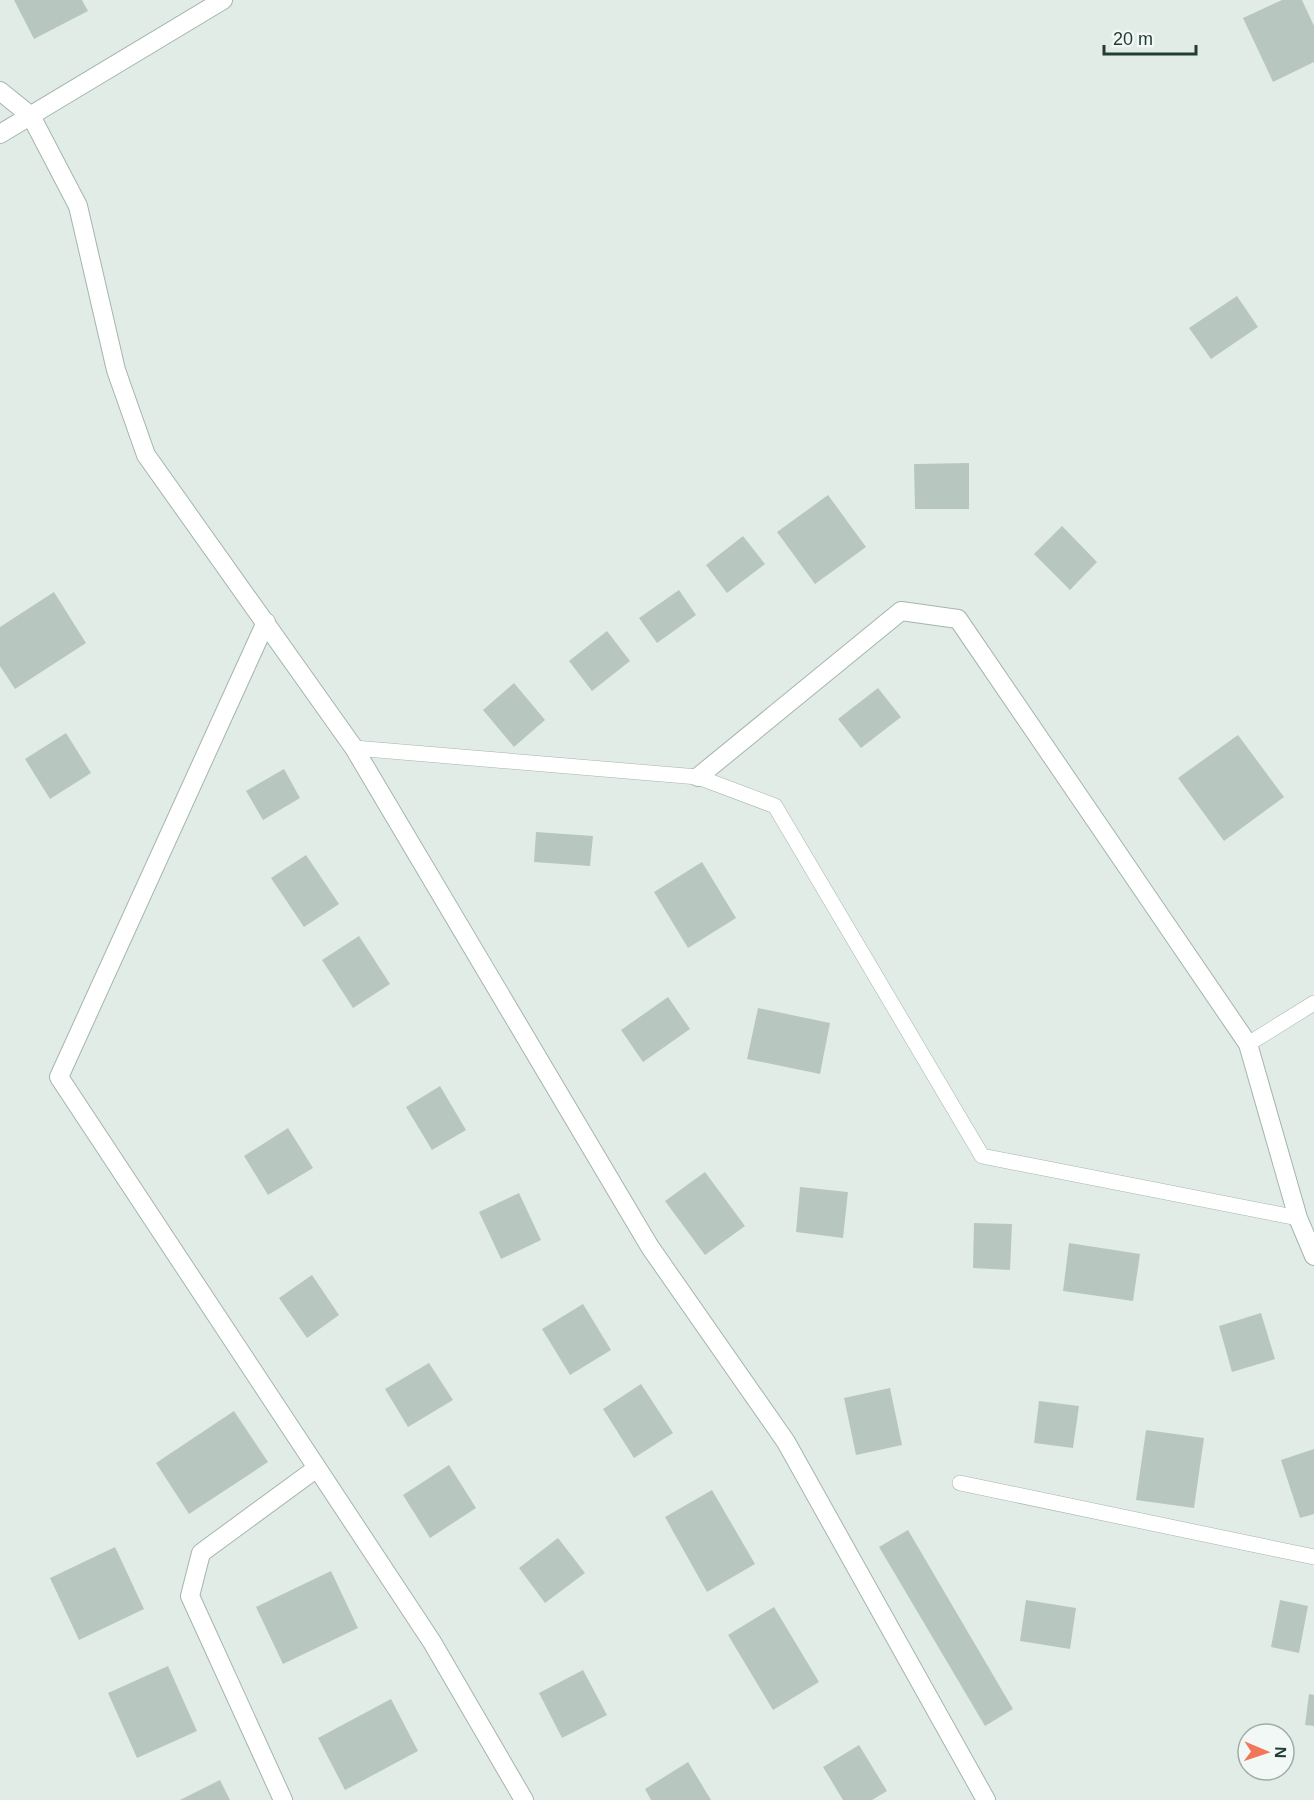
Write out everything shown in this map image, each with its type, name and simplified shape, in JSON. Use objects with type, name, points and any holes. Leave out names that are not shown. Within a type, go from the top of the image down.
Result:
[{"type":"street","points":[[0,134],[223,0]]},
{"type":"street","points":[[0,91],[31,116],[78,206],[116,370],[146,455],[354,748],[650,1247],[786,1442],[986,1800]]},
{"type":"street","points":[[699,777],[901,611],[958,619],[1248,1044],[1298,1218],[1314,1256]]},
{"type":"street","points":[[266,622],[59,1077],[432,1642],[524,1800]]},
{"type":"street","points":[[283,1800],[190,1596],[201,1553],[317,1468]]},
{"type":"lane","points":[[354,748],[699,777],[775,806],[982,1156],[1298,1218]]},
{"type":"lane","points":[[1248,1044],[1314,1003]]},
{"type":"lane","points":[[960,1483],[1314,1557]]},
{"type":"building","points":[[14,0],[82,0],[88,11],[34,39]]},
{"type":"building","points":[[1282,0],[1302,0],[1314,26],[1314,62],[1273,82],[1243,18]]},
{"type":"building","points":[[1237,296],[1258,327],[1211,359],[1189,328]]},
{"type":"building","points":[[969,463],[969,509],[915,509],[914,464]]},
{"type":"building","points":[[828,495],[866,547],[815,584],[777,532]]},
{"type":"building","points":[[1062,526],[1097,562],[1070,590],[1034,554]]},
{"type":"building","points":[[743,536],[765,564],[727,593],[706,565]]},
{"type":"building","points":[[679,590],[696,615],[657,643],[639,618]]},
{"type":"building","points":[[54,592],[86,643],[15,689],[0,666],[0,627]]},
{"type":"building","points":[[607,631],[630,661],[592,691],[569,661]]},
{"type":"building","points":[[514,683],[545,720],[514,747],[483,710]]},
{"type":"building","points":[[878,688],[901,717],[861,748],[838,719]]},
{"type":"building","points":[[66,733],[91,773],[50,799],[25,759]]},
{"type":"building","points":[[1238,735],[1284,797],[1224,841],[1178,778]]},
{"type":"building","points":[[284,769],[300,798],[263,820],[246,791]]},
{"type":"building","points":[[536,832],[593,836],[590,866],[534,862]]},
{"type":"building","points":[[306,855],[339,904],[304,927],[271,878]]},
{"type":"building","points":[[702,862],[736,918],[688,948],[654,892]]},
{"type":"building","points":[[359,936],[390,984],[353,1008],[322,960]]},
{"type":"building","points":[[668,997],[690,1029],[643,1062],[621,1030]]},
{"type":"building","points":[[758,1008],[830,1023],[820,1074],[747,1059]]},
{"type":"building","points":[[440,1086],[466,1130],[432,1150],[406,1107]]},
{"type":"building","points":[[288,1128],[313,1168],[268,1195],[244,1156]]},
{"type":"building","points":[[705,1172],[745,1226],[705,1255],[665,1201]]},
{"type":"building","points":[[800,1187],[848,1192],[843,1238],[796,1232]]},
{"type":"building","points":[[519,1193],[541,1240],[501,1259],[479,1212]]},
{"type":"building","points":[[974,1223],[1012,1224],[1010,1270],[973,1268]]},
{"type":"building","points":[[1069,1243],[1140,1254],[1133,1301],[1063,1291]]},
{"type":"building","points":[[312,1275],[339,1315],[307,1338],[279,1298]]},
{"type":"building","points":[[583,1304],[611,1350],[570,1375],[542,1329]]},
{"type":"building","points":[[1261,1313],[1275,1359],[1232,1372],[1219,1326]]},
{"type":"building","points":[[429,1363],[453,1400],[408,1427],[385,1389]]},
{"type":"building","points":[[641,1384],[673,1433],[634,1458],[603,1409]]},
{"type":"building","points":[[890,1388],[902,1445],[856,1455],[844,1398]]},
{"type":"building","points":[[1039,1401],[1079,1406],[1073,1448],[1034,1443]]},
{"type":"building","points":[[234,1411],[268,1462],[189,1514],[156,1463]]},
{"type":"building","points":[[1146,1430],[1204,1438],[1194,1508],[1136,1500]]},
{"type":"building","points":[[1314,1449],[1314,1514],[1300,1518],[1281,1460]]},
{"type":"building","points":[[449,1465],[476,1508],[430,1538],[403,1495]]},
{"type":"building","points":[[712,1490],[755,1564],[707,1592],[665,1517]]},
{"type":"building","points":[[908,1530],[1013,1709],[985,1726],[879,1547]]},
{"type":"building","points":[[558,1538],[585,1573],[545,1603],[519,1568]]},
{"type":"building","points":[[115,1547],[144,1609],[79,1640],[50,1578]]},
{"type":"building","points":[[331,1571],[358,1628],[283,1664],[256,1607]]},
{"type":"building","points":[[1026,1600],[1076,1608],[1070,1649],[1020,1641]]},
{"type":"building","points":[[1280,1600],[1308,1606],[1299,1653],[1271,1647]]},
{"type":"building","points":[[774,1607],[819,1682],[773,1710],[728,1635]]},
{"type":"building","points":[[168,1666],[197,1731],[137,1758],[108,1693]]},
{"type":"building","points":[[583,1670],[607,1715],[562,1738],[539,1693]]},
{"type":"building","points":[[1309,1694],[1314,1695],[1314,1726],[1305,1725]]},
{"type":"building","points":[[391,1699],[418,1751],[345,1790],[318,1738]]},
{"type":"building","points":[[859,1745],[887,1791],[872,1800],[843,1800],[823,1767]]},
{"type":"building","points":[[688,1762],[711,1800],[651,1800],[645,1789]]},
{"type":"building","points":[[220,1780],[230,1800],[180,1800]]}]
